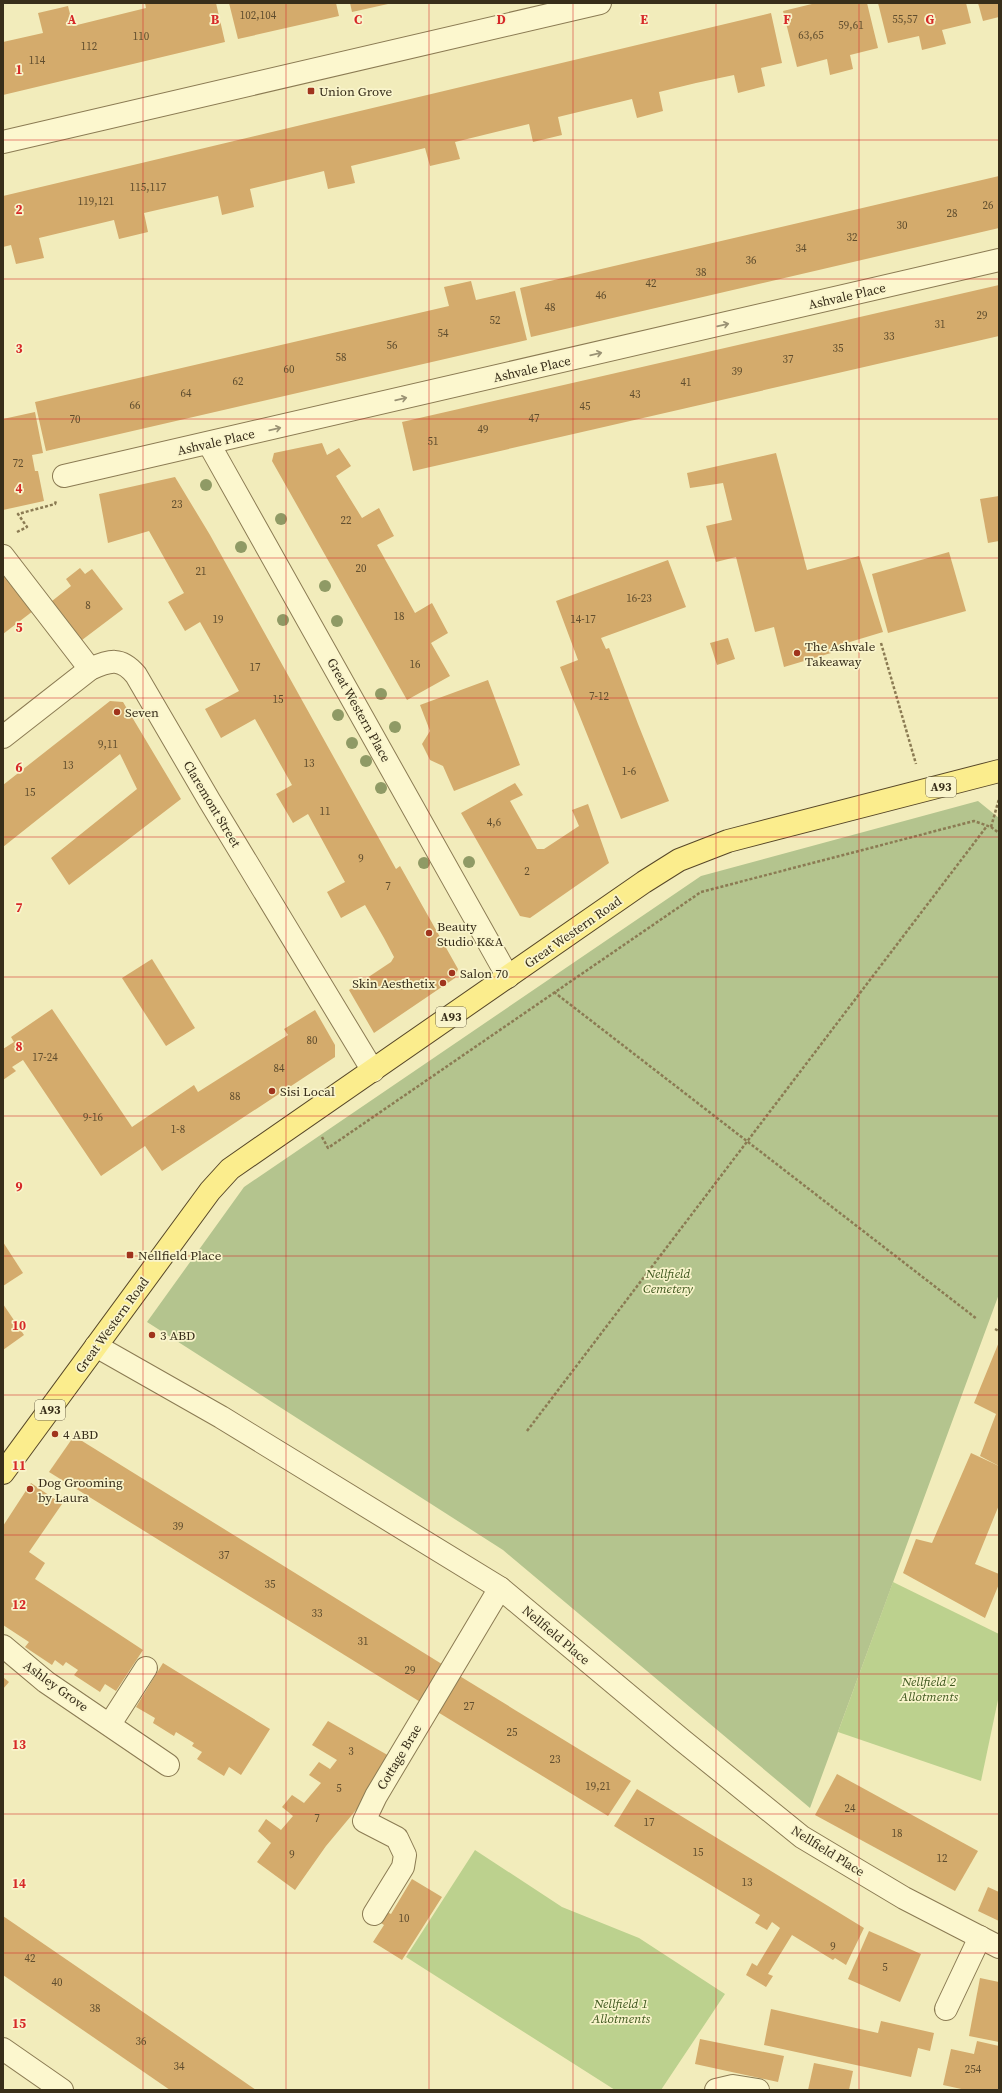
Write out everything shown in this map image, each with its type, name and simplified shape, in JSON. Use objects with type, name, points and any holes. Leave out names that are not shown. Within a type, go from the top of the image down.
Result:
[{"type":"main road","name":"Great Western Road","points":[[3,1473],[210,1191],[230,1169],[644,882],[679,860],[736,839],[923,792],[999,771]]},
{"type":"street","points":[[3,142],[600,3]]},
{"type":"street","name":"Ashvale Place","points":[[64,476],[209,444],[999,260]]},
{"type":"street","name":"Great Western Place","points":[[209,444],[508,977]]},
{"type":"street","points":[[3,556],[90,669]]},
{"type":"street","name":"Claremont Street","points":[[3,736],[90,669],[102,664],[114,662],[128,665],[136,675],[205,793],[373,1071]]},
{"type":"street","name":"Nellfield Place","points":[[96,1346],[221,1417],[500,1588],[682,1740],[802,1837],[904,1898],[990,1942]]},
{"type":"street","name":"Cottage Brae","points":[[374,1914],[403,1867],[405,1855],[397,1838],[364,1821],[376,1796],[500,1588]]},
{"type":"street","name":"Ashley Grove","points":[[3,1646],[46,1682],[110,1724],[168,1765]]},
{"type":"street","points":[[110,1724],[146,1668]]},
{"type":"street","points":[[946,2009],[990,1942]]},
{"type":"street","points":[[3,2049],[62,2090]]},
{"type":"street","points":[[716,2090],[733,2086],[758,2090]]},
{"type":"path","points":[[26,526],[18,514],[55,504]]},
{"type":"path","points":[[881,644],[923,792]]},
{"type":"path","points":[[991,827],[999,799]]},
{"type":"path","points":[[310,1114],[328,1148],[701,892],[974,821],[991,827],[999,833]]},
{"type":"path","points":[[527,1430],[987,826]]},
{"type":"path","points":[[554,992],[977,1319]]},
{"type":"path","points":[[995,1329],[999,1331]]},
{"type":"green space","name":"Nellfield Cemetery","points":[[978,801],[999,818],[999,1294],[810,1808],[503,1550],[147,1322],[244,1187],[701,876]]},
{"type":"green space","name":"Nellfield 2 Allotments","points":[[893,1582],[999,1634],[999,1695],[981,1781],[838,1732]]},
{"type":"green space","name":"Nellfield 1 Allotments","points":[[475,1850],[562,1907],[639,1938],[725,1994],[661,2090],[615,2090],[406,1957]]},
{"type":"building","points":[[145,3],[216,3],[225,42],[3,95],[3,42],[43,33],[38,13],[68,6],[73,26],[146,8]]},
{"type":"building","points":[[229,3],[336,3],[339,16],[238,39]]},
{"type":"building","points":[[350,3],[388,3],[388,4],[352,12]]},
{"type":"building","points":[[816,3],[867,3],[878,48],[850,55],[853,69],[830,75],[827,59],[797,67],[783,11]]},
{"type":"building","points":[[878,3],[966,3],[971,23],[942,30],[946,44],[922,50],[919,36],[888,43]]},
{"type":"building","points":[[978,3],[999,3],[999,17],[983,21]]},
{"type":"building","points":[[771,13],[782,63],[761,68],[765,86],[738,93],[734,75],[696,83],[659,92],[663,111],[637,118],[632,99],[558,117],[562,135],[533,142],[529,124],[455,142],[460,159],[430,166],[425,148],[351,166],[355,183],[328,189],[324,171],[250,189],[254,207],[222,215],[218,196],[144,213],[148,232],[119,239],[114,220],[39,238],[44,258],[16,264],[11,245],[3,247],[3,196]]},
{"type":"building","points":[[999,176],[999,228],[531,337],[520,288]]},
{"type":"building","points":[[471,281],[476,300],[515,291],[527,340],[46,451],[35,402],[449,306],[444,287]]},
{"type":"building","points":[[999,285],[999,336],[413,471],[402,422]]},
{"type":"building","points":[[35,412],[43,453],[32,455],[35,471],[38,471],[44,501],[3,510],[3,419]]},
{"type":"building","points":[[322,443],[327,455],[339,448],[351,466],[336,476],[362,518],[379,508],[394,536],[377,545],[415,613],[432,603],[448,633],[431,643],[450,676],[407,700],[272,461],[274,453]]},
{"type":"building","points":[[776,453],[807,570],[859,556],[883,632],[830,648],[831,653],[784,667],[774,627],[755,632],[736,557],[716,562],[706,526],[732,520],[723,483],[690,488],[687,473]]},
{"type":"building","points":[[175,477],[210,535],[396,869],[400,866],[458,969],[455,978],[374,1033],[349,990],[391,962],[394,957],[384,938],[365,905],[341,918],[327,892],[345,882],[308,814],[293,823],[276,794],[292,785],[255,719],[221,738],[205,709],[239,691],[200,622],[185,631],[168,602],[184,593],[149,531],[108,543],[99,494]]},
{"type":"building","points":[[999,496],[999,541],[988,543],[980,499]]},
{"type":"building","points":[[949,552],[966,611],[888,633],[872,574]]},
{"type":"building","points":[[668,560],[686,607],[601,638],[606,649],[609,648],[669,801],[621,819],[560,667],[578,660],[556,601]]},
{"type":"building","points":[[80,568],[85,574],[92,569],[123,609],[82,640],[52,601],[71,586],[66,579]]},
{"type":"building","points":[[5,575],[33,611],[3,634],[3,577]]},
{"type":"building","points":[[728,638],[735,659],[717,665],[710,643]]},
{"type":"building","points":[[488,680],[520,765],[454,791],[443,766],[430,760],[422,744],[430,731],[420,705]]},
{"type":"building","points":[[110,701],[123,702],[181,799],[69,885],[51,858],[137,789],[120,754],[3,847],[3,785]]},
{"type":"building","points":[[515,783],[523,795],[510,801],[537,849],[544,849],[579,826],[572,810],[588,804],[609,863],[530,918],[520,916],[461,813]]},
{"type":"building","points":[[152,959],[195,1028],[166,1046],[122,978]]},
{"type":"building","points":[[52,1009],[132,1127],[194,1085],[198,1092],[288,1035],[284,1029],[315,1010],[335,1045],[335,1057],[162,1171],[145,1146],[101,1176],[23,1060],[12,1067],[16,1071],[3,1080],[3,1049],[14,1042],[11,1037]]},
{"type":"building","points":[[3,1242],[23,1273],[3,1286]]},
{"type":"building","points":[[3,1304],[24,1335],[3,1350]]},
{"type":"building","points":[[999,1342],[999,1466],[980,1456],[996,1414],[974,1403]]},
{"type":"building","points":[[74,1436],[445,1666],[422,1703],[49,1472]]},
{"type":"building","points":[[971,1453],[999,1466],[999,1505],[975,1564],[999,1574],[999,1584],[985,1618],[903,1573],[916,1539],[932,1543]]},
{"type":"building","points":[[31,1483],[62,1504],[29,1552],[45,1563],[35,1579],[143,1650],[116,1691],[105,1684],[100,1692],[74,1675],[78,1670],[66,1662],[63,1666],[55,1660],[52,1665],[25,1647],[29,1642],[3,1625],[3,1526]]},
{"type":"building","points":[[163,1663],[270,1729],[241,1775],[229,1767],[224,1776],[197,1759],[202,1752],[192,1746],[194,1743],[176,1732],[174,1736],[153,1723],[155,1718],[136,1707]]},
{"type":"building","points":[[458,1675],[631,1781],[608,1816],[436,1711]]},
{"type":"building","points":[[3,1677],[9,1682],[3,1689]]},
{"type":"building","points":[[328,1721],[391,1757],[371,1792],[326,1846],[295,1890],[257,1862],[271,1843],[258,1831],[266,1819],[281,1830],[293,1816],[282,1807],[292,1795],[304,1803],[321,1783],[309,1775],[319,1762],[330,1769],[337,1760],[312,1745]]},
{"type":"building","points":[[837,1774],[978,1851],[955,1891],[815,1815]]},
{"type":"building","points":[[637,1789],[864,1928],[846,1965],[835,1958],[833,1960],[792,1935],[768,1974],[773,1976],[766,1987],[746,1975],[752,1963],[757,1966],[780,1928],[772,1922],[767,1930],[755,1923],[760,1915],[614,1826]]},
{"type":"building","points":[[412,1879],[442,1897],[402,1960],[373,1942],[384,1925],[378,1921],[384,1911],[391,1914]]},
{"type":"building","points":[[988,1887],[999,1892],[999,1921],[978,1911]]},
{"type":"building","points":[[3,1916],[256,2090],[170,2090],[3,1975]]},
{"type":"building","points":[[869,1931],[921,1954],[900,2002],[848,1979]]},
{"type":"building","points":[[980,1978],[999,1982],[999,2042],[969,2036]]},
{"type":"building","points":[[771,2009],[878,2033],[881,2021],[934,2033],[930,2051],[918,2048],[911,2077],[764,2045]]},
{"type":"building","points":[[700,2039],[784,2056],[778,2082],[695,2064]]},
{"type":"building","points":[[977,2041],[999,2046],[999,2090],[966,2090],[943,2085],[951,2049],[974,2054]]},
{"type":"building","points":[[814,2063],[853,2071],[849,2090],[808,2090]]},
{"type":"place","name":"Union Grove","points":[[311,91]]},
{"type":"place","name":"The Ashvale Takeaway","points":[[797,653]]},
{"type":"place","name":"Seven","points":[[117,712]]},
{"type":"place","name":"Beauty Studio K&A","points":[[429,933]]},
{"type":"place","name":"Salon 70","points":[[452,973]]},
{"type":"place","name":"Skin Aesthetix","points":[[443,983]]},
{"type":"place","name":"Sisi Local","points":[[272,1091]]},
{"type":"place","name":"Nellfield Place","points":[[130,1255]]},
{"type":"place","name":"3 ABD","points":[[152,1335]]},
{"type":"place","name":"4 ABD","points":[[55,1434]]},
{"type":"place","name":"Dog Grooming by Laura","points":[[30,1489]]}]
